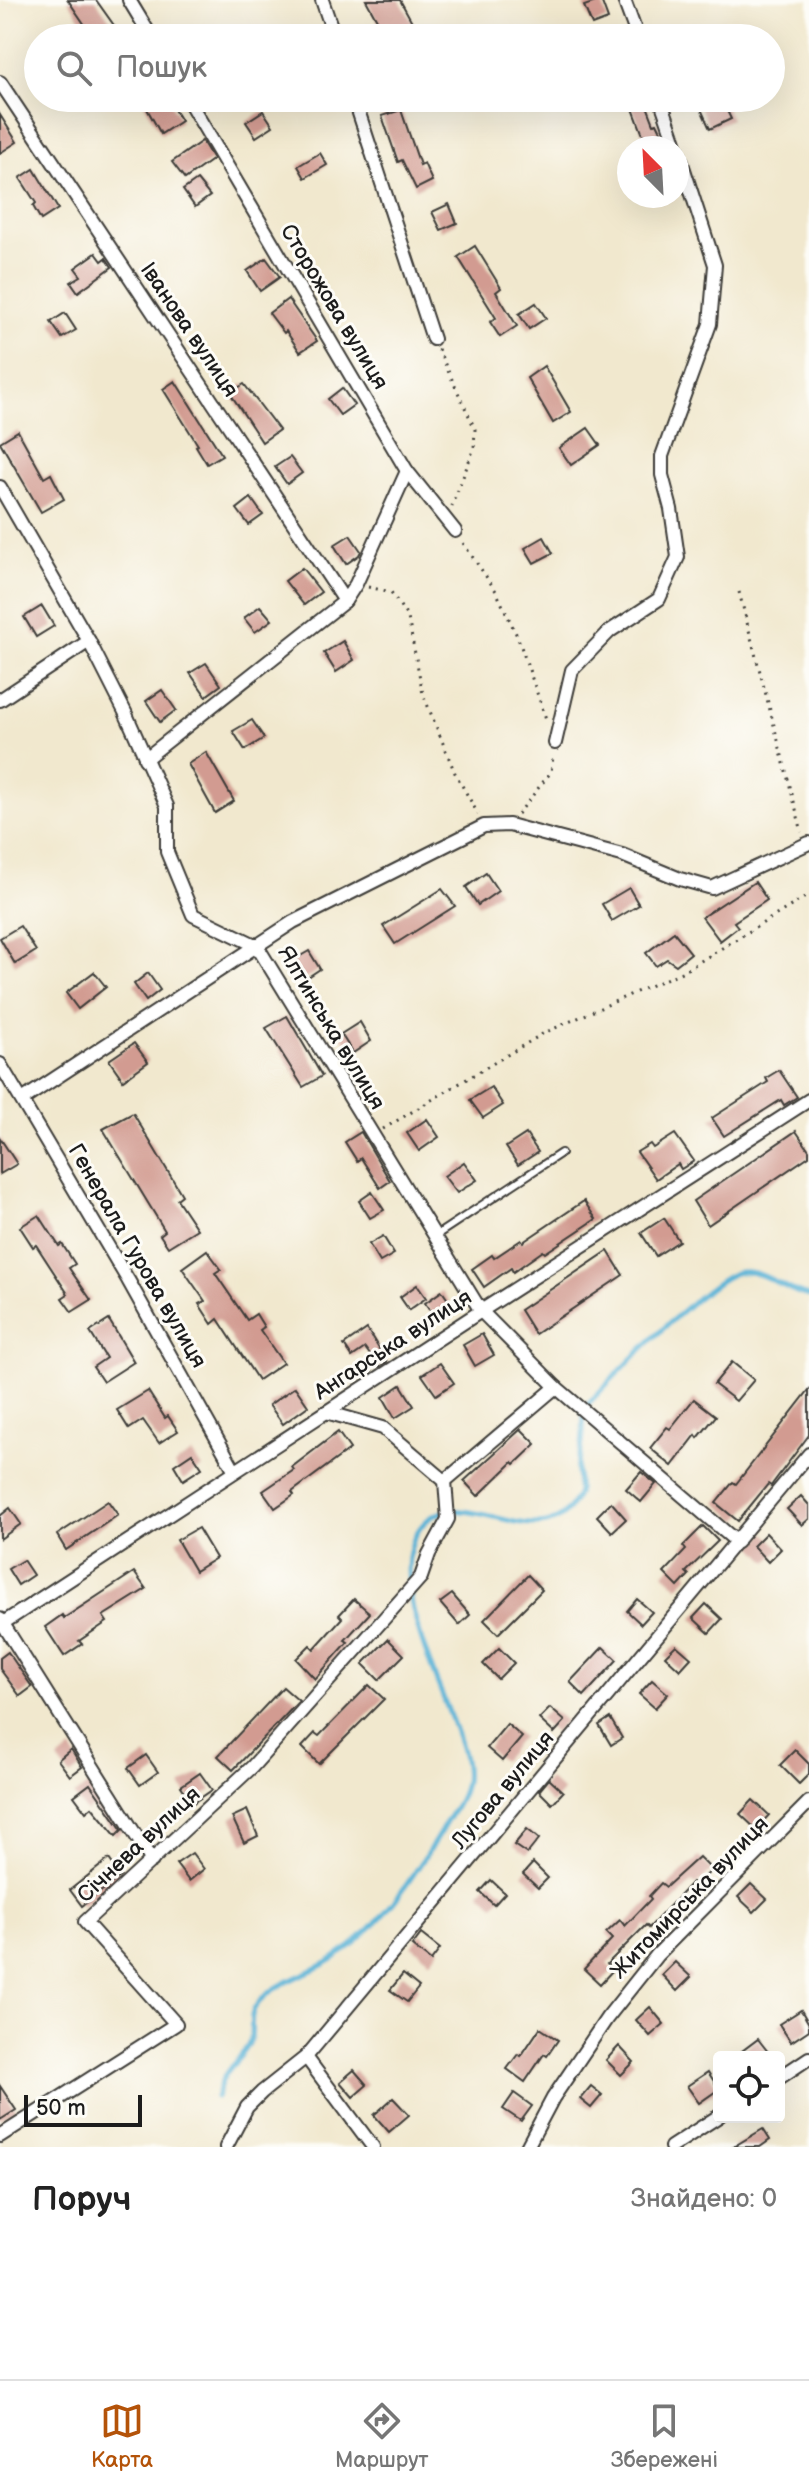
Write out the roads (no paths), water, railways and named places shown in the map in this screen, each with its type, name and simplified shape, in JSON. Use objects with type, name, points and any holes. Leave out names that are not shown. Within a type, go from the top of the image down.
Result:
[{"type":"street","points":[[129,0],[144,24]]},
{"type":"street","points":[[322,0],[330,24]]},
{"type":"street","points":[[624,0],[633,24]]},
{"type":"street","name":"Іванова вулиця","points":[[0,82],[345,601]]},
{"type":"street","name":"Сторожова вулиця","points":[[195,112],[407,471],[455,531]]},
{"type":"street","points":[[359,112],[433,339]]},
{"type":"street","points":[[665,112],[673,136]]},
{"type":"street","points":[[555,743],[572,670],[610,631],[659,599],[678,557],[662,475],[662,456],[710,324],[715,265],[689,185]]},
{"type":"street","points":[[145,759],[345,601],[356,584],[407,471]]},
{"type":"street","name":"Ялтинська вулиця","points":[[0,487],[89,641],[125,712],[167,806],[167,852],[193,915],[257,946],[481,1311],[556,1387],[737,1542]]},
{"type":"street","points":[[0,700],[89,641]]},
{"type":"street","points":[[22,1100],[293,922],[484,826],[509,825],[622,855],[680,879],[712,888],[807,843]]},
{"type":"street","name":"Генерала Гурова вулиця","points":[[0,1064],[128,1280],[235,1471]]},
{"type":"street","name":"Ангарська вулиця","points":[[1,1622],[809,1100]]},
{"type":"street","points":[[326,1412],[383,1428],[445,1481],[556,1387]]},
{"type":"street","name":"Лугова вулиця","points":[[226,2147],[247,2107],[306,2057],[809,1454]]},
{"type":"street","name":"Січнева вулиця","points":[[0,2136],[176,2024],[85,1922],[252,1767],[421,1577],[429,1554],[448,1519],[445,1481]]},
{"type":"street","points":[[1,1622],[152,1861]]},
{"type":"street","name":"Житомирська вулиця","points":[[527,2147],[553,2098],[607,2018],[657,1955],[809,1802]]},
{"type":"street","points":[[306,2057],[373,2147]]},
{"type":"street","points":[[785,2074],[809,2058]]},
{"type":"street","points":[[671,2147],[713,2120]]},
{"type":"lane","points":[[435,1236],[561,1153]]},
{"type":"waterway","points":[[216,2097],[225,2075],[248,2046],[252,2014],[263,1997],[333,1959],[381,1918],[419,1867],[463,1789],[466,1774],[462,1750],[416,1623],[410,1596],[408,1571],[411,1548],[420,1528],[436,1514],[456,1510],[523,1523],[543,1524],[562,1516],[577,1494],[584,1408],[684,1309],[726,1277],[740,1272],[758,1274],[809,1296]]}]
